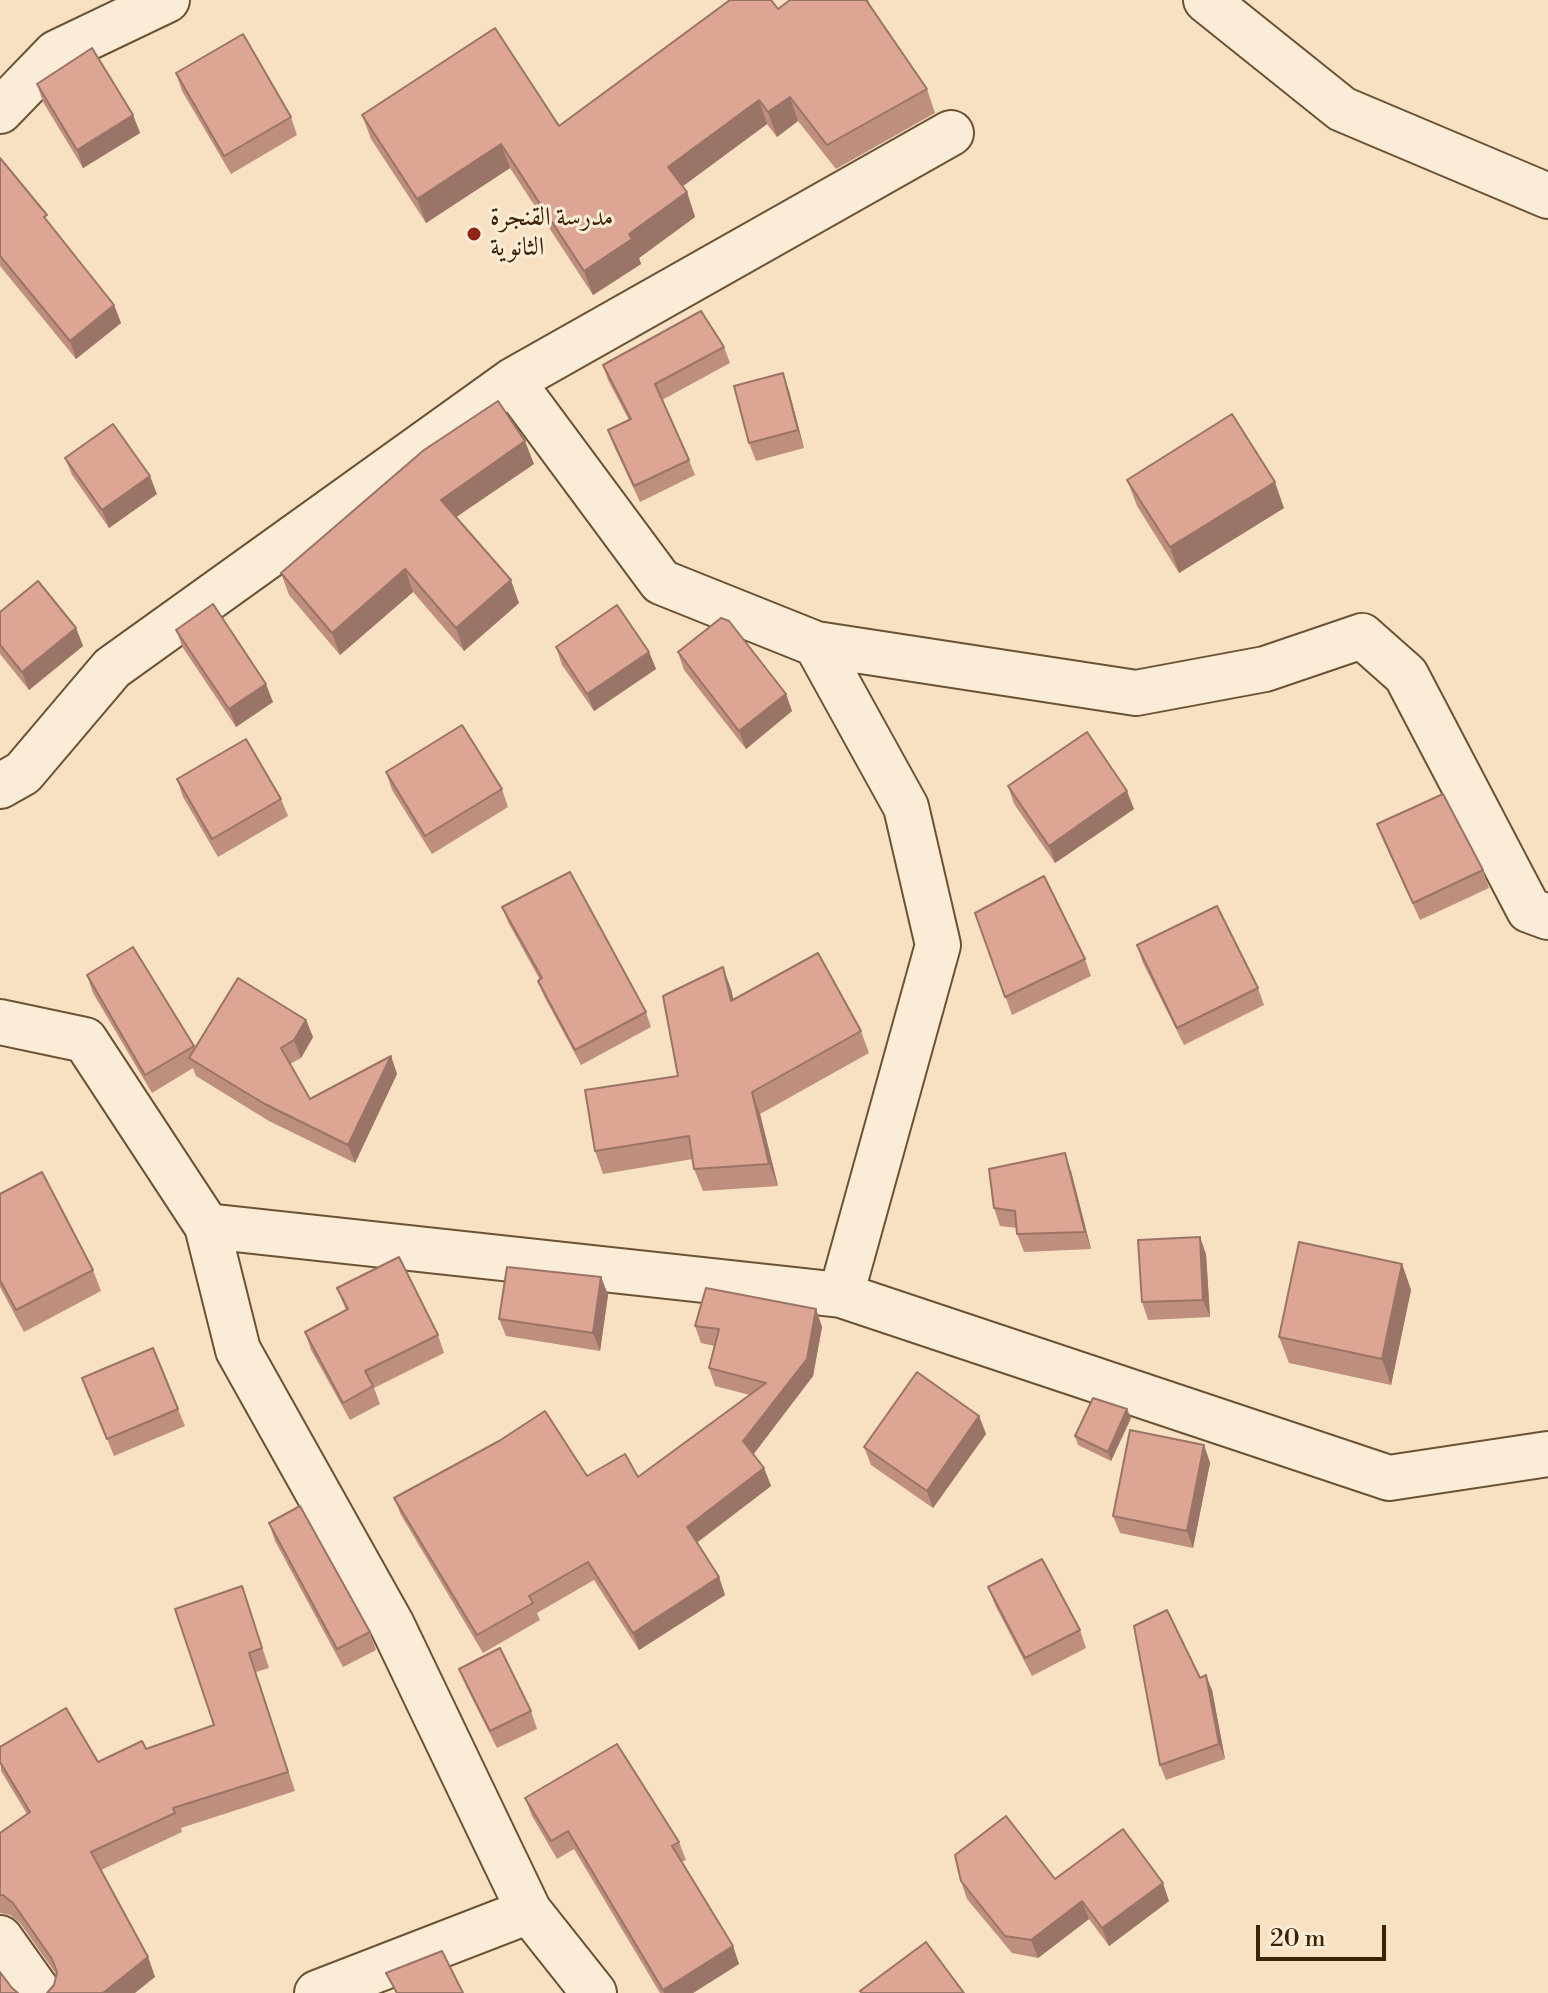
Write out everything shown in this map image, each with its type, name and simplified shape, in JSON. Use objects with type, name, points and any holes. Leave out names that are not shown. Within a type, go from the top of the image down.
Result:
[{"type":"street","points":[[0,111],[56,53],[167,0]]},
{"type":"street","points":[[1206,0],[1342,109],[1548,196]]},
{"type":"street","points":[[0,786],[23,773],[112,668],[512,381],[951,133]]},
{"type":"street","points":[[512,381],[661,582],[816,644],[1136,693],[1265,669],[1362,636],[1406,675],[1529,910],[1548,917]]},
{"type":"street","points":[[816,644],[906,807],[938,945],[841,1295]]},
{"type":"street","points":[[0,1022],[85,1040],[207,1226],[238,1350],[392,1625],[529,1911],[594,1993]]},
{"type":"street","points":[[207,1226],[841,1295],[1389,1478],[1548,1454]]},
{"type":"street","points":[[317,1993],[529,1911]]},
{"type":"street","points":[[0,1938],[39,1993]]},
{"type":"building","points":[[730,0],[771,0],[778,9],[790,0],[866,0],[927,89],[827,145],[790,97],[768,112],[759,100],[668,167],[687,192],[629,234],[632,239],[584,271],[501,144],[417,199],[362,115],[495,28],[559,126]]},
{"type":"building","points":[[243,34],[291,117],[224,156],[176,73]]},
{"type":"building","points":[[92,48],[133,115],[77,150],[37,84]]},
{"type":"building","points":[[0,158],[114,305],[70,341],[0,256]]},
{"type":"building","points":[[701,311],[724,347],[655,384],[689,460],[634,486],[608,430],[631,419],[603,365]]},
{"type":"building","points":[[783,373],[798,430],[749,443],[734,386]]},
{"type":"building","points":[[498,401],[525,441],[441,500],[511,580],[456,628],[405,569],[332,633],[281,573],[424,450]]},
{"type":"building","points":[[1232,414],[1275,482],[1170,547],[1127,480]]},
{"type":"building","points":[[113,424],[150,476],[102,510],[65,458]]},
{"type":"building","points":[[38,581],[76,628],[22,672],[0,645],[0,612]]},
{"type":"building","points":[[213,604],[266,684],[229,709],[176,630]]},
{"type":"building","points":[[617,605],[649,652],[587,694],[556,647]]},
{"type":"building","points":[[721,618],[729,621],[786,694],[739,731],[678,652]]},
{"type":"building","points":[[462,725],[502,789],[425,836],[386,772]]},
{"type":"building","points":[[1087,732],[1127,791],[1049,846],[1008,786]]},
{"type":"building","points":[[246,739],[281,799],[212,839],[177,779]]},
{"type":"building","points":[[1443,794],[1483,870],[1413,903],[1377,824]]},
{"type":"building","points":[[570,872],[646,1012],[575,1050],[538,981],[542,978],[502,907]]},
{"type":"building","points":[[1044,876],[1085,959],[1005,997],[975,913]]},
{"type":"building","points":[[1217,906],[1258,988],[1177,1028],[1137,945]]},
{"type":"building","points":[[133,947],[194,1046],[145,1075],[87,975]]},
{"type":"building","points":[[818,953],[861,1031],[752,1092],[769,1164],[694,1169],[689,1136],[595,1151],[585,1090],[678,1076],[663,996],[723,967],[731,1001]]},
{"type":"building","points":[[238,978],[306,1020],[294,1040],[281,1048],[310,1099],[391,1056],[348,1145],[263,1103],[189,1058]]},
{"type":"building","points":[[1065,1153],[1085,1232],[1017,1234],[1015,1211],[994,1208],[989,1169]]},
{"type":"building","points":[[42,1172],[93,1270],[16,1310],[0,1280],[0,1194]]},
{"type":"building","points":[[1200,1237],[1203,1300],[1142,1302],[1138,1240]]},
{"type":"building","points":[[1299,1242],[1402,1264],[1382,1359],[1279,1337]]},
{"type":"building","points":[[399,1257],[438,1335],[365,1371],[373,1386],[343,1403],[305,1332],[348,1309],[337,1288]]},
{"type":"building","points":[[507,1267],[601,1277],[593,1333],[499,1319]]},
{"type":"building","points":[[706,1288],[816,1309],[807,1359],[743,1441],[764,1468],[687,1527],[719,1577],[633,1633],[588,1562],[529,1596],[533,1603],[477,1635],[394,1498],[499,1441],[545,1411],[587,1476],[625,1454],[638,1477],[766,1383],[709,1368],[719,1329],[695,1326]]},
{"type":"building","points":[[153,1348],[178,1409],[107,1439],[82,1378]]},
{"type":"building","points":[[917,1372],[979,1416],[927,1491],[864,1447]]},
{"type":"building","points":[[1093,1398],[1127,1409],[1108,1452],[1075,1436]]},
{"type":"building","points":[[1130,1430],[1204,1445],[1187,1531],[1113,1516]]},
{"type":"building","points":[[300,1506],[370,1632],[337,1649],[269,1523]]},
{"type":"building","points":[[1042,1559],[1080,1630],[1025,1658],[988,1587]]},
{"type":"building","points":[[242,1586],[262,1648],[249,1653],[288,1772],[173,1808],[175,1813],[91,1852],[148,1957],[103,1993],[47,1993],[54,1985],[57,1972],[52,1959],[13,1903],[0,1895],[0,1833],[30,1812],[0,1762],[0,1747],[66,1708],[98,1762],[142,1741],[146,1749],[214,1725],[175,1609]]},
{"type":"building","points":[[1167,1610],[1200,1678],[1206,1675],[1219,1744],[1160,1765],[1134,1626]]},
{"type":"building","points":[[500,1648],[531,1711],[490,1731],[459,1669]]},
{"type":"building","points":[[617,1744],[679,1842],[672,1846],[733,1946],[663,1990],[568,1831],[551,1841],[525,1798]]},
{"type":"building","points":[[1006,1816],[1055,1879],[1123,1829],[1163,1883],[1102,1928],[1082,1901],[1031,1940],[1005,1936],[961,1881],[955,1855]]},
{"type":"building","points":[[926,1942],[964,1993],[860,1991]]},
{"type":"building","points":[[442,1951],[463,1993],[397,1993],[386,1973]]},
{"type":"building","points":[[0,1972],[12,1988],[18,1993],[0,1993]]},
{"type":"place","name":"مدرسة القنجرة الثانوية","points":[[474,234]]}]
